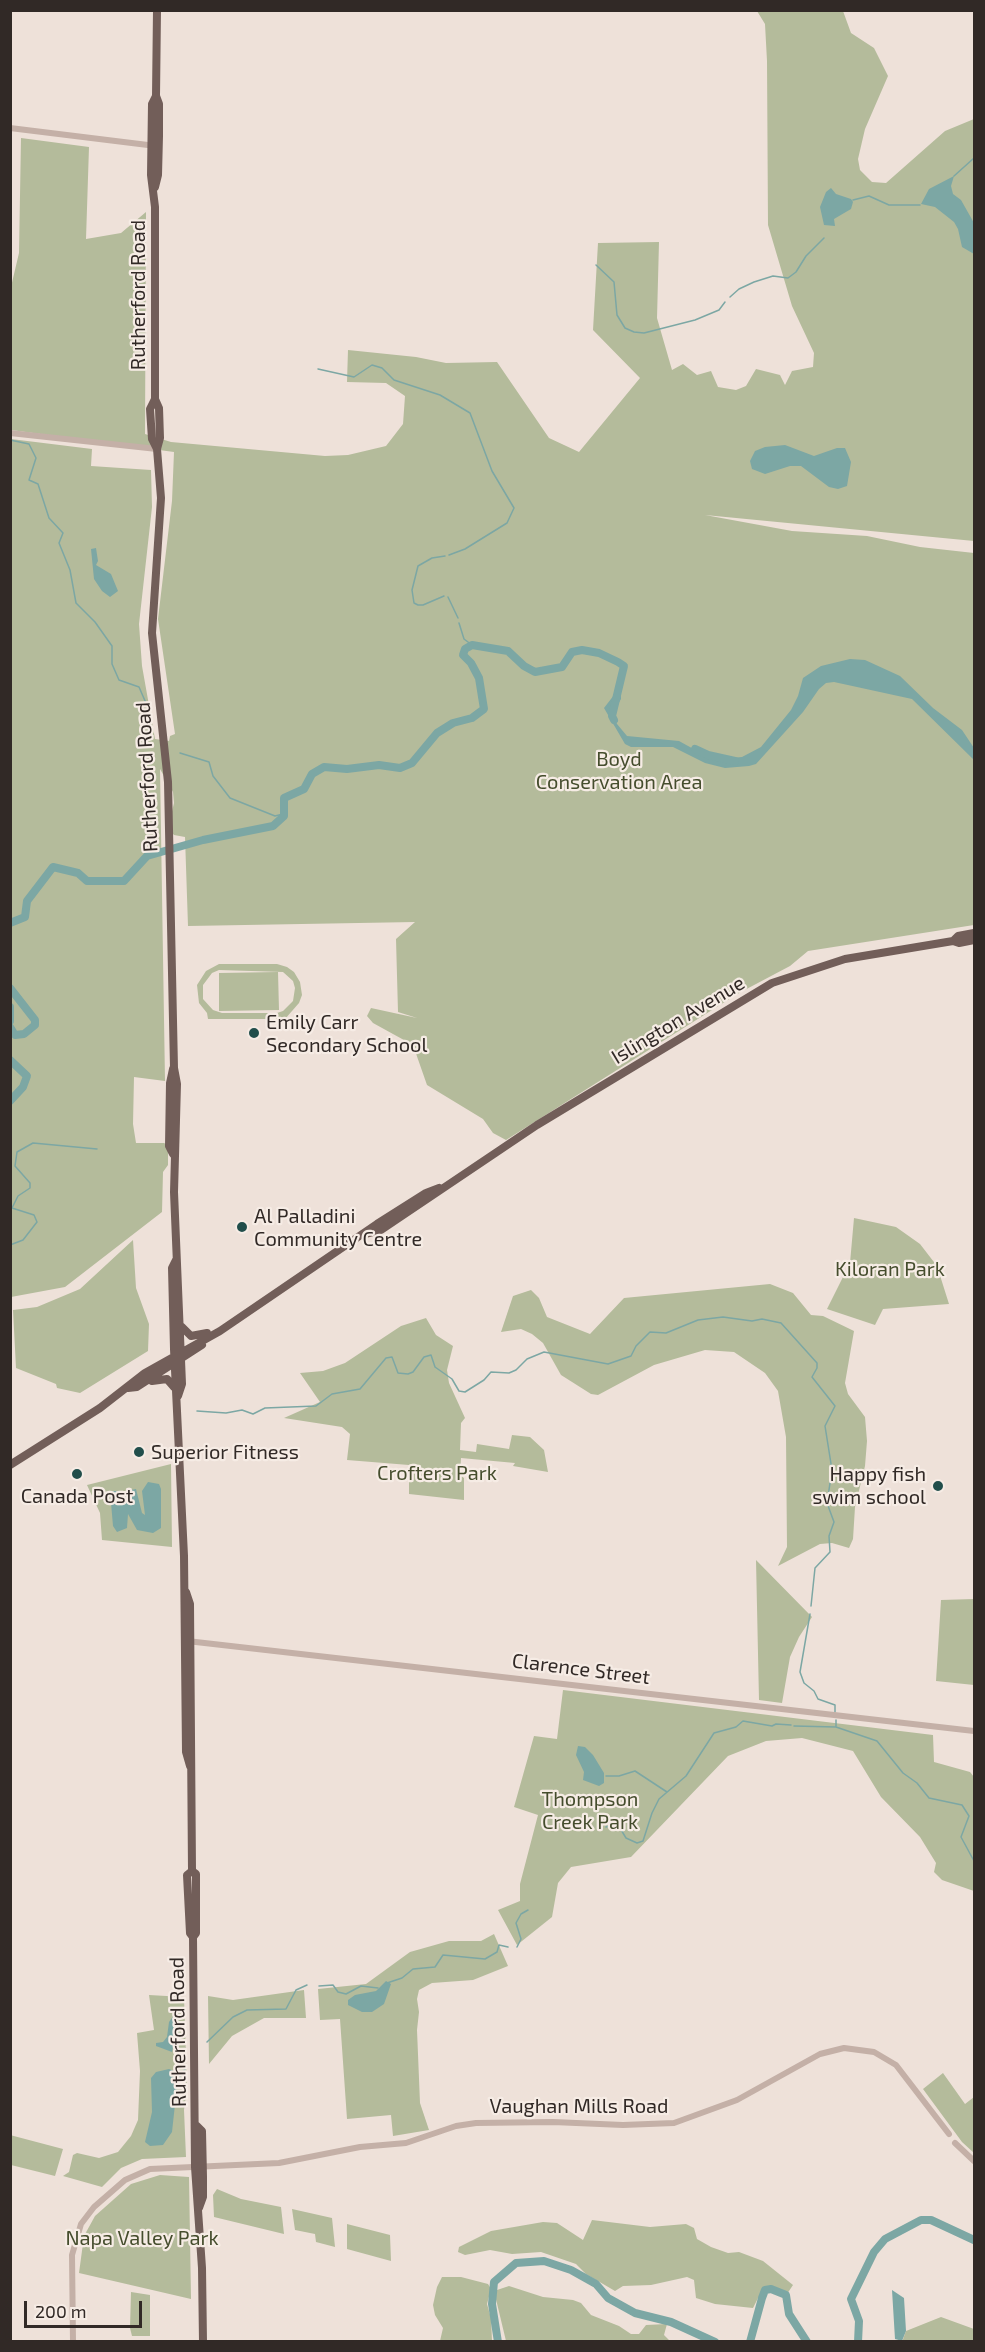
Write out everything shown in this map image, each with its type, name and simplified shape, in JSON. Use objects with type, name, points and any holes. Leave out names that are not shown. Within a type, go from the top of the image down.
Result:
[{"type":"main road","name":"Rutherford Road","points":[[153,191],[158,175],[157,10]]},
{"type":"main road","name":"Rutherford Road","points":[[156,96],[152,104],[155,399],[150,409],[152,439],[157,449],[161,498],[152,633],[168,782],[174,1068],[177,1084],[177,1119],[173,1154],[176,1260],[179,1268],[180,1323],[177,1358]]},
{"type":"main road","name":"Islington Avenue","points":[[953,941],[958,936],[975,933]]},
{"type":"main road","name":"Islington Avenue","points":[[10,1465],[100,1408],[126,1388],[218,1332],[426,1193],[444,1186],[586,1094],[772,983],[837,961],[953,941],[959,943],[975,940]]},
{"type":"main road","name":"Rutherford Road","points":[[176,1260],[172,1268],[185,1588],[190,1604],[187,1641],[193,1752],[190,1766],[192,1871],[196,1874],[196,1933],[193,1937],[203,2342]]},
{"type":"main road","points":[[180,1323],[184,1332],[191,1336],[218,1332]]},
{"type":"main road","name":"Islington Avenue","points":[[126,1388],[137,1387],[177,1358]]},
{"type":"main road","points":[[137,1387],[157,1379],[167,1379],[174,1386],[178,1400]]},
{"type":"street","points":[[10,128],[154,146]]},
{"type":"street","points":[[10,433],[157,449]]},
{"type":"street","name":"Clarence Street","points":[[187,1641],[975,1731]]},
{"type":"street","name":"Vaughan Mills Road","points":[[73,2342],[72,2255],[77,2234],[88,2214],[125,2180],[150,2169],[258,2166],[357,2148],[406,2143],[456,2126],[476,2123],[554,2122],[623,2125],[679,2122],[737,2100],[820,2054],[843,2048],[874,2052],[896,2065],[949,2134]]},
{"type":"street","points":[[956,2143],[975,2161]]},
{"type":"green space","name":"Boyd Conservation Area","points":[[757,11],[843,11],[851,33],[874,48],[888,76],[865,129],[858,159],[860,170],[872,182],[886,183],[945,131],[974,119],[974,541],[705,515],[792,531],[867,536],[920,547],[974,553],[974,925],[808,951],[790,966],[739,993],[506,1140],[493,1133],[483,1119],[427,1085],[413,1045],[373,1023],[367,1016],[371,1008],[417,1018],[398,1012],[396,939],[415,922],[188,926],[185,837],[174,835],[168,828],[174,803],[173,792],[160,769],[165,1081],[134,1077],[133,1124],[136,1143],[168,1145],[168,1165],[163,1172],[162,1212],[65,1287],[11,1297],[11,439],[92,449],[91,466],[151,470],[152,507],[139,624],[142,666],[155,739],[169,741],[170,736],[175,734],[158,619],[172,501],[174,452],[11,430],[10,291],[19,253],[21,138],[89,147],[86,239],[121,233],[146,212],[145,434],[171,442],[325,456],[348,455],[386,446],[403,424],[405,396],[386,383],[347,382],[348,350],[416,357],[446,363],[497,362],[549,438],[579,452],[640,378],[593,330],[598,243],[659,242],[657,318],[672,370],[683,364],[697,375],[711,371],[718,387],[736,390],[746,386],[756,369],[780,375],[785,385],[792,371],[813,367],[814,353],[792,306],[768,225],[767,61],[765,24]]},
{"type":"green space","points":[[219,964],[277,964],[294,972],[300,982],[302,995],[299,1003],[285,1019],[208,1019],[207,1013],[199,1003],[197,985],[206,971]],"holes":[[[219,970],[283,972],[293,981],[295,988],[293,1001],[283,1011],[277,1013],[222,1013],[213,1010],[203,999],[203,985],[212,973]]]},
{"type":"green space","points":[[278,972],[279,1010],[219,1011],[219,973]]},
{"type":"green space","name":"Kiloran Park","points":[[854,1218],[896,1227],[920,1244],[937,1266],[949,1304],[883,1309],[875,1325],[827,1309],[850,1263]]},
{"type":"green space","points":[[133,1240],[136,1288],[149,1324],[148,1351],[80,1393],[57,1388],[56,1384],[16,1368],[13,1310],[37,1307],[80,1289]]},
{"type":"green space","points":[[770,1284],[793,1293],[811,1315],[823,1316],[854,1331],[845,1383],[848,1394],[865,1417],[867,1441],[865,1466],[855,1507],[853,1539],[849,1548],[832,1543],[820,1544],[778,1566],[787,1547],[786,1437],[778,1391],[765,1373],[734,1352],[705,1350],[654,1365],[598,1395],[591,1394],[561,1375],[543,1343],[532,1334],[521,1329],[501,1332],[513,1296],[531,1290],[539,1298],[547,1317],[590,1334],[624,1298]]},
{"type":"green space","name":"Crofters Park","points":[[426,1318],[436,1335],[453,1346],[447,1370],[449,1383],[465,1418],[461,1423],[460,1450],[476,1452],[477,1444],[509,1449],[512,1435],[530,1437],[544,1450],[548,1472],[513,1466],[515,1463],[461,1458],[460,1475],[464,1478],[464,1500],[409,1494],[409,1465],[347,1460],[350,1434],[342,1427],[284,1418],[320,1402],[300,1373],[323,1371],[345,1363],[401,1326]]},
{"type":"green space","points":[[171,1464],[172,1547],[102,1540],[100,1513],[87,1485]]},
{"type":"green space","points":[[756,1560],[812,1617],[790,1657],[782,1703],[759,1700]]},
{"type":"green space","points":[[974,1599],[974,1685],[936,1681],[941,1600]]},
{"type":"green space","name":"Thompson Creek Park","points":[[563,1690],[933,1735],[934,1762],[970,1772],[974,1777],[974,1891],[942,1880],[934,1872],[936,1863],[920,1837],[881,1797],[853,1751],[802,1738],[766,1741],[728,1756],[631,1857],[571,1867],[558,1883],[552,1917],[517,1945],[498,1910],[520,1901],[520,1884],[538,1815],[514,1807],[534,1736],[557,1739]]},
{"type":"green space","points":[[494,1934],[508,1966],[473,1980],[432,1983],[419,1990],[417,2030],[420,2103],[429,2130],[393,2136],[391,2115],[347,2119],[340,2019],[320,2020],[318,1989],[366,1984],[410,1952],[449,1941],[481,1941]]},
{"type":"green space","points":[[304,1990],[306,2018],[264,2018],[232,2036],[209,2064],[208,1996],[233,2000]]},
{"type":"green space","points":[[149,1995],[184,1997],[187,2088],[184,2110],[186,2157],[142,2159],[121,2168],[102,2187],[63,2176],[69,2172],[73,2155],[77,2153],[99,2158],[118,2152],[131,2136],[138,2120],[140,2071],[137,2033],[154,2030]]},
{"type":"green space","points":[[943,2073],[965,2104],[974,2097],[974,2153],[962,2142],[923,2089]]},
{"type":"green space","points":[[10,2135],[63,2149],[55,2176],[11,2165]]},
{"type":"green space","name":"Napa Valley Park","points":[[160,2175],[189,2177],[191,2299],[79,2273],[84,2236],[95,2216],[131,2184]]},
{"type":"green space","points":[[217,2189],[241,2199],[281,2207],[284,2234],[214,2217],[213,2195]]},
{"type":"green space","points":[[292,2209],[332,2218],[335,2247],[316,2242],[315,2234],[295,2230]]},
{"type":"green space","points":[[592,2220],[650,2227],[686,2224],[694,2228],[697,2239],[711,2247],[728,2253],[739,2252],[763,2261],[793,2285],[785,2297],[776,2288],[769,2288],[758,2298],[753,2308],[715,2304],[696,2298],[694,2280],[687,2277],[651,2285],[623,2286],[615,2291],[586,2274],[576,2264],[541,2252],[512,2254],[490,2250],[465,2255],[458,2252],[459,2247],[491,2231],[543,2222],[557,2223],[583,2240]]},
{"type":"green space","points":[[347,2224],[390,2235],[391,2261],[347,2249]]},
{"type":"green space","points":[[442,2277],[461,2277],[488,2284],[491,2289],[487,2304],[491,2318],[492,2341],[440,2341],[443,2328],[435,2315],[433,2305]]},
{"type":"green space","points":[[509,2286],[543,2297],[581,2303],[591,2315],[619,2326],[631,2334],[639,2334],[646,2325],[667,2324],[664,2335],[670,2341],[506,2341],[494,2291]]},
{"type":"green space","points":[[131,2292],[150,2295],[150,2336],[132,2336],[130,2328]]},
{"type":"green space","points":[[941,2317],[974,2329],[974,2341],[902,2342],[906,2331]]},
{"type":"water","points":[[954,176],[951,186],[953,194],[961,200],[974,223],[974,254],[962,247],[954,222],[935,207],[921,204],[929,189]]},
{"type":"water","points":[[831,188],[836,194],[851,199],[853,202],[851,209],[834,219],[835,226],[824,225],[820,207],[826,192]]},
{"type":"water","points":[[785,445],[814,456],[837,448],[845,448],[851,462],[847,486],[838,489],[829,487],[801,466],[790,466],[765,474],[752,469],[750,461],[755,451],[765,447]]},
{"type":"water","points":[[96,548],[98,561],[96,565],[111,574],[118,591],[110,597],[102,591],[94,579],[91,549]]},
{"type":"water","points":[[850,659],[865,660],[900,676],[933,708],[962,730],[974,748],[974,760],[912,699],[834,682],[826,683],[819,689],[803,712],[756,764],[749,766],[725,768],[705,763],[673,747],[631,747],[625,744],[604,708],[621,686],[621,699],[613,713],[617,724],[627,736],[679,741],[708,757],[720,759],[742,757],[761,747],[791,710],[803,678],[821,666]]},
{"type":"water","points":[[148,1482],[159,1484],[161,1489],[161,1528],[153,1533],[137,1530],[128,1514],[127,1528],[117,1532],[113,1526],[110,1491],[120,1491],[125,1500],[126,1491],[136,1489],[142,1513],[145,1515],[142,1491]]},
{"type":"water","points":[[578,1746],[585,1747],[593,1755],[604,1773],[604,1783],[599,1786],[583,1780],[584,1772],[576,1755]]},
{"type":"water","points":[[386,1981],[391,1984],[384,2004],[372,2012],[362,2012],[348,2005],[348,2000],[355,1995],[376,1991]]},
{"type":"water","points":[[174,2015],[172,2052],[156,2046],[156,2043],[163,2042],[167,2037],[169,2022]]},
{"type":"water","points":[[169,2069],[174,2071],[177,2086],[172,2132],[163,2145],[150,2146],[145,2142],[152,2112],[151,2078],[156,2072]]},
{"type":"water","points":[[892,2290],[904,2298],[906,2331],[902,2341],[895,2339]]},
{"type":"waterway","points":[[954,176],[974,158]]},
{"type":"waterway","points":[[853,200],[869,196],[889,205],[920,205]]},
{"type":"waterway","points":[[730,297],[739,289],[754,282],[773,276],[788,278],[796,272],[806,256],[824,238]]},
{"type":"waterway","points":[[596,265],[614,282],[617,315],[625,328],[634,332],[644,333],[695,320],[719,310],[725,302]]},
{"type":"waterway","points":[[318,369],[354,377],[372,365],[382,368],[394,380],[440,395],[470,413],[492,471],[514,508],[507,523],[465,549],[449,555]]},
{"type":"waterway","points":[[10,440],[29,444],[36,458],[29,480],[38,484],[49,518],[63,533],[59,543],[70,570],[76,603],[95,622],[112,646],[112,664],[119,680],[139,687],[149,710]]},
{"type":"waterway","points":[[444,596],[418,605],[414,603],[412,590],[418,566],[432,558],[445,556]]},
{"type":"waterway","points":[[448,597],[458,618]]},
{"type":"waterway","points":[[459,623],[464,639],[472,645]]},
{"type":"waterway","points":[[10,923],[25,917],[27,901],[53,867],[78,873],[87,881],[124,881],[147,856],[203,840],[273,826],[284,816],[284,798],[304,789],[312,774],[324,767],[347,769],[379,765],[400,768],[412,763],[437,733],[453,723],[472,718],[484,709],[479,678],[471,663],[463,655],[465,649],[472,645],[508,651],[524,666],[535,672],[562,667],[572,652],[582,650],[599,653],[618,662],[624,666],[612,716],[614,720]]},
{"type":"waterway","points":[[695,749],[708,755],[735,761]]},
{"type":"waterway","points":[[180,753],[209,762],[213,776],[230,798],[275,816],[283,814]]},
{"type":"waterway","points":[[10,988],[35,1020],[35,1025],[24,1034],[15,1035],[10,1027]]},
{"type":"waterway","points":[[10,1007],[10,1021]]},
{"type":"waterway","points":[[10,1060],[27,1076],[23,1087],[10,1101]]},
{"type":"waterway","points":[[10,1245],[23,1240],[37,1222],[34,1215],[12,1208],[18,1196],[30,1188],[30,1183],[15,1166],[17,1152],[33,1143],[97,1149]]},
{"type":"waterway","points":[[197,1411],[226,1413],[242,1410],[253,1414],[265,1408],[316,1406],[332,1394],[360,1389],[386,1358],[392,1357],[398,1373],[408,1374],[413,1372],[424,1357],[431,1355],[435,1367],[452,1379],[459,1391],[465,1392],[484,1380],[491,1372],[509,1373],[516,1370],[527,1359],[544,1352],[608,1364],[631,1356],[636,1346],[650,1332],[666,1333],[698,1320],[723,1317],[752,1321],[762,1319],[781,1323],[817,1363],[812,1377],[835,1406],[825,1426],[832,1470],[827,1503],[834,1522],[829,1536],[830,1552],[815,1568],[811,1606]]},
{"type":"waterway","points":[[810,1614],[800,1672],[804,1683],[814,1691],[818,1699],[835,1705],[835,1712]]},
{"type":"waterway","points":[[836,1720],[836,1726]]},
{"type":"waterway","points":[[606,1827],[617,1823],[626,1838],[637,1843],[643,1841],[659,1799],[686,1776],[714,1733],[736,1727],[743,1721],[772,1726],[791,1725]]},
{"type":"waterway","points":[[794,1726],[836,1727],[877,1741],[903,1773],[917,1783],[929,1798],[962,1805],[969,1816],[961,1837],[974,1861]]},
{"type":"waterway","points":[[606,1776],[619,1776],[635,1771],[667,1792]]},
{"type":"waterway","points":[[517,1947],[521,1939],[516,1923],[521,1914],[528,1910]]},
{"type":"waterway","points":[[387,1983],[402,1978],[413,1969],[435,1967],[443,1955],[485,1959],[497,1952],[499,1945],[508,1947]]},
{"type":"waterway","points":[[207,2042],[233,2017],[247,2010],[286,2009],[296,1990],[307,1985]]},
{"type":"waterway","points":[[319,1986],[333,1985],[338,1992],[346,1994],[361,1986],[378,1988]]},
{"type":"waterway","points":[[176,2082],[185,2069]]},
{"type":"waterway","points":[[858,2342],[859,2321],[851,2299],[874,2252],[885,2239],[921,2220],[931,2220],[974,2240]]},
{"type":"waterway","points":[[498,2342],[492,2304],[494,2282],[516,2263],[544,2261],[571,2270],[596,2284],[608,2298],[635,2313],[671,2322],[715,2342]]},
{"type":"waterway","points":[[750,2342],[765,2290],[771,2289],[786,2295],[789,2314],[807,2342]]},
{"type":"place","name":"Emily Carr Secondary School","points":[[254,1033]]},
{"type":"place","name":"Al Palladini Community Centre","points":[[242,1227]]},
{"type":"place","name":"Superior Fitness","points":[[139,1452]]},
{"type":"place","name":"Canada Post","points":[[77,1474]]},
{"type":"place","name":"Happy fish swim school","points":[[938,1486]]}]
